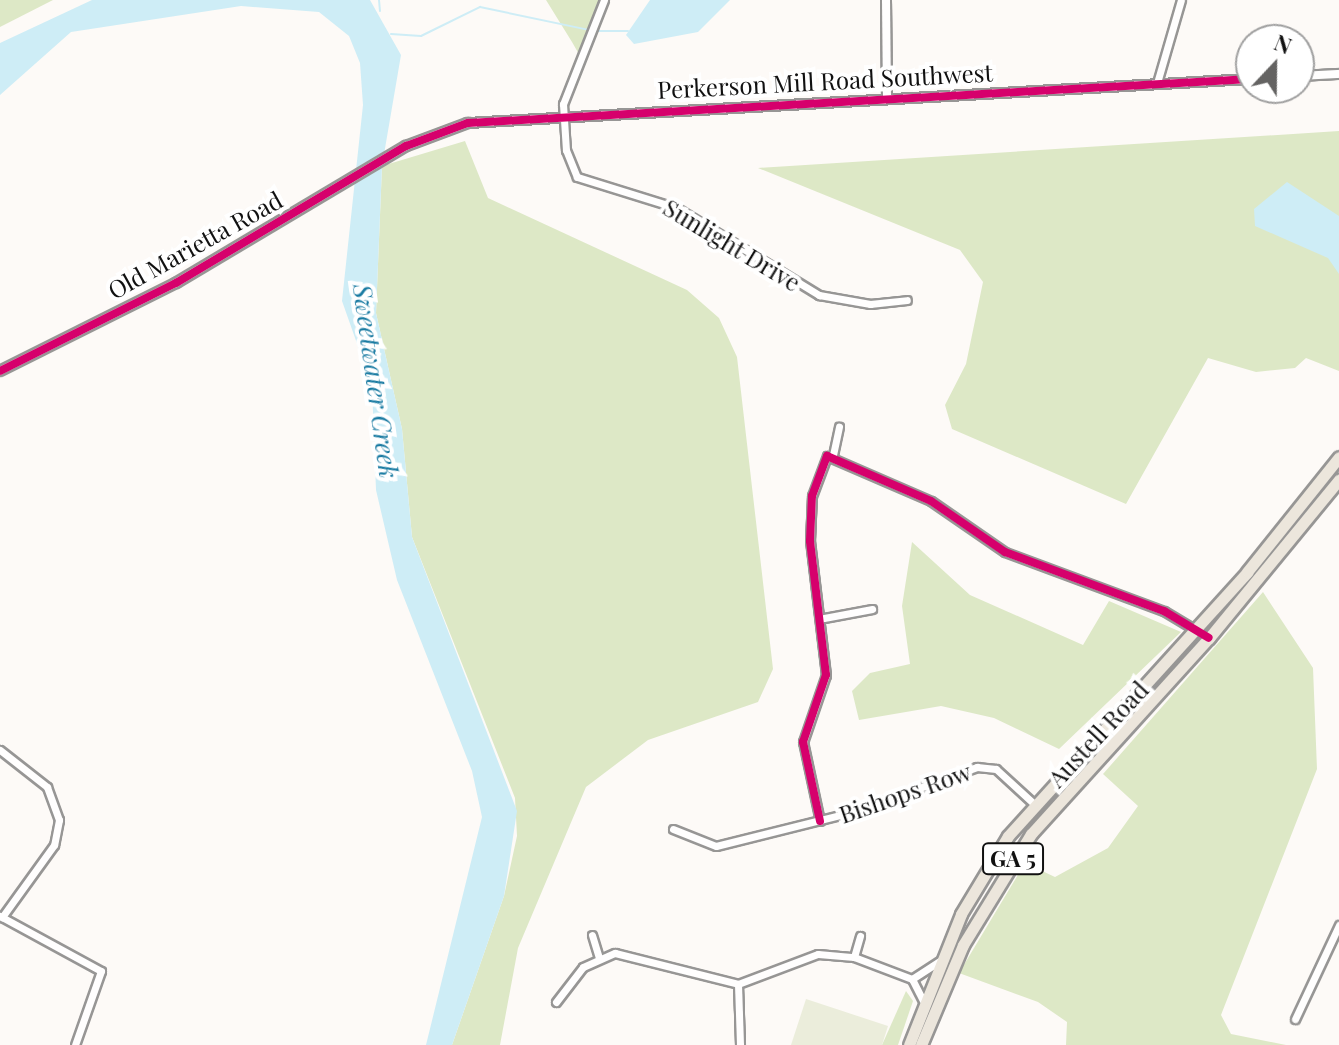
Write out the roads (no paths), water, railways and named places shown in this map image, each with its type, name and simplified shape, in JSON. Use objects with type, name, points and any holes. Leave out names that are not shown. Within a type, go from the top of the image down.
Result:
[{"type":"main road","name":"Austell Road","points":[[909,1045],[940,961],[978,882],[1034,804],[1195,630],[1339,457]]},
{"type":"main road","name":"Austell Road","points":[[921,1045],[1006,869],[1081,773],[1209,638],[1339,480]]},
{"type":"street","points":[[563,115],[604,0]]},
{"type":"street","points":[[886,0],[887,98]]},
{"type":"street","points":[[1157,83],[1181,0]]},
{"type":"street","points":[[1315,75],[1339,74]]},
{"type":"street","name":"Perkerson Mill Road Southwest","points":[[406,146],[468,123],[563,115],[1235,80]]},
{"type":"street","name":"Sunlight Drive","points":[[563,115],[571,169],[583,180],[677,208],[819,295],[870,304],[907,300]]},
{"type":"street","name":"Old Marietta Road","points":[[0,371],[176,283],[406,146]]},
{"type":"street","points":[[820,821],[803,742],[826,675],[824,618],[810,514],[823,461],[833,455],[839,427]]},
{"type":"street","points":[[833,455],[931,501],[1005,552],[1164,611],[1209,638]]},
{"type":"street","points":[[824,618],[872,609]]},
{"type":"street","points":[[0,750],[47,787],[59,820],[54,845],[1,916],[101,971],[75,1045]]},
{"type":"street","name":"Bishops Row","points":[[673,829],[716,846],[820,821],[977,767],[996,769],[1034,804]]},
{"type":"street","points":[[1295,1019],[1339,925]]},
{"type":"street","points":[[592,935],[599,958]]},
{"type":"street","points":[[854,957],[860,936]]},
{"type":"street","points":[[556,1002],[574,975],[599,958],[636,953],[738,984],[818,954],[854,957],[912,979],[924,1003]]},
{"type":"street","points":[[912,979],[940,961]]},
{"type":"street","points":[[738,984],[740,1045]]},
{"type":"water","name":"Sweetwater Creek","points":[[92,0],[370,0],[401,55],[382,166],[376,313],[402,429],[412,537],[517,811],[504,896],[452,1045],[426,1045],[482,817],[472,771],[397,580],[376,490],[372,386],[342,301],[363,105],[360,63],[349,36],[319,12],[241,6],[71,32],[0,95],[0,43]]},
{"type":"water","points":[[650,0],[730,0],[698,32],[634,44],[626,35]]},
{"type":"water","points":[[1287,182],[1339,216],[1339,274],[1328,258],[1255,226],[1254,209]]},
{"type":"waterway","points":[[379,0],[380,11]]},
{"type":"waterway","points":[[391,34],[421,36],[480,7],[589,30]]},
{"type":"waterway","points":[[598,31],[628,31]]}]
